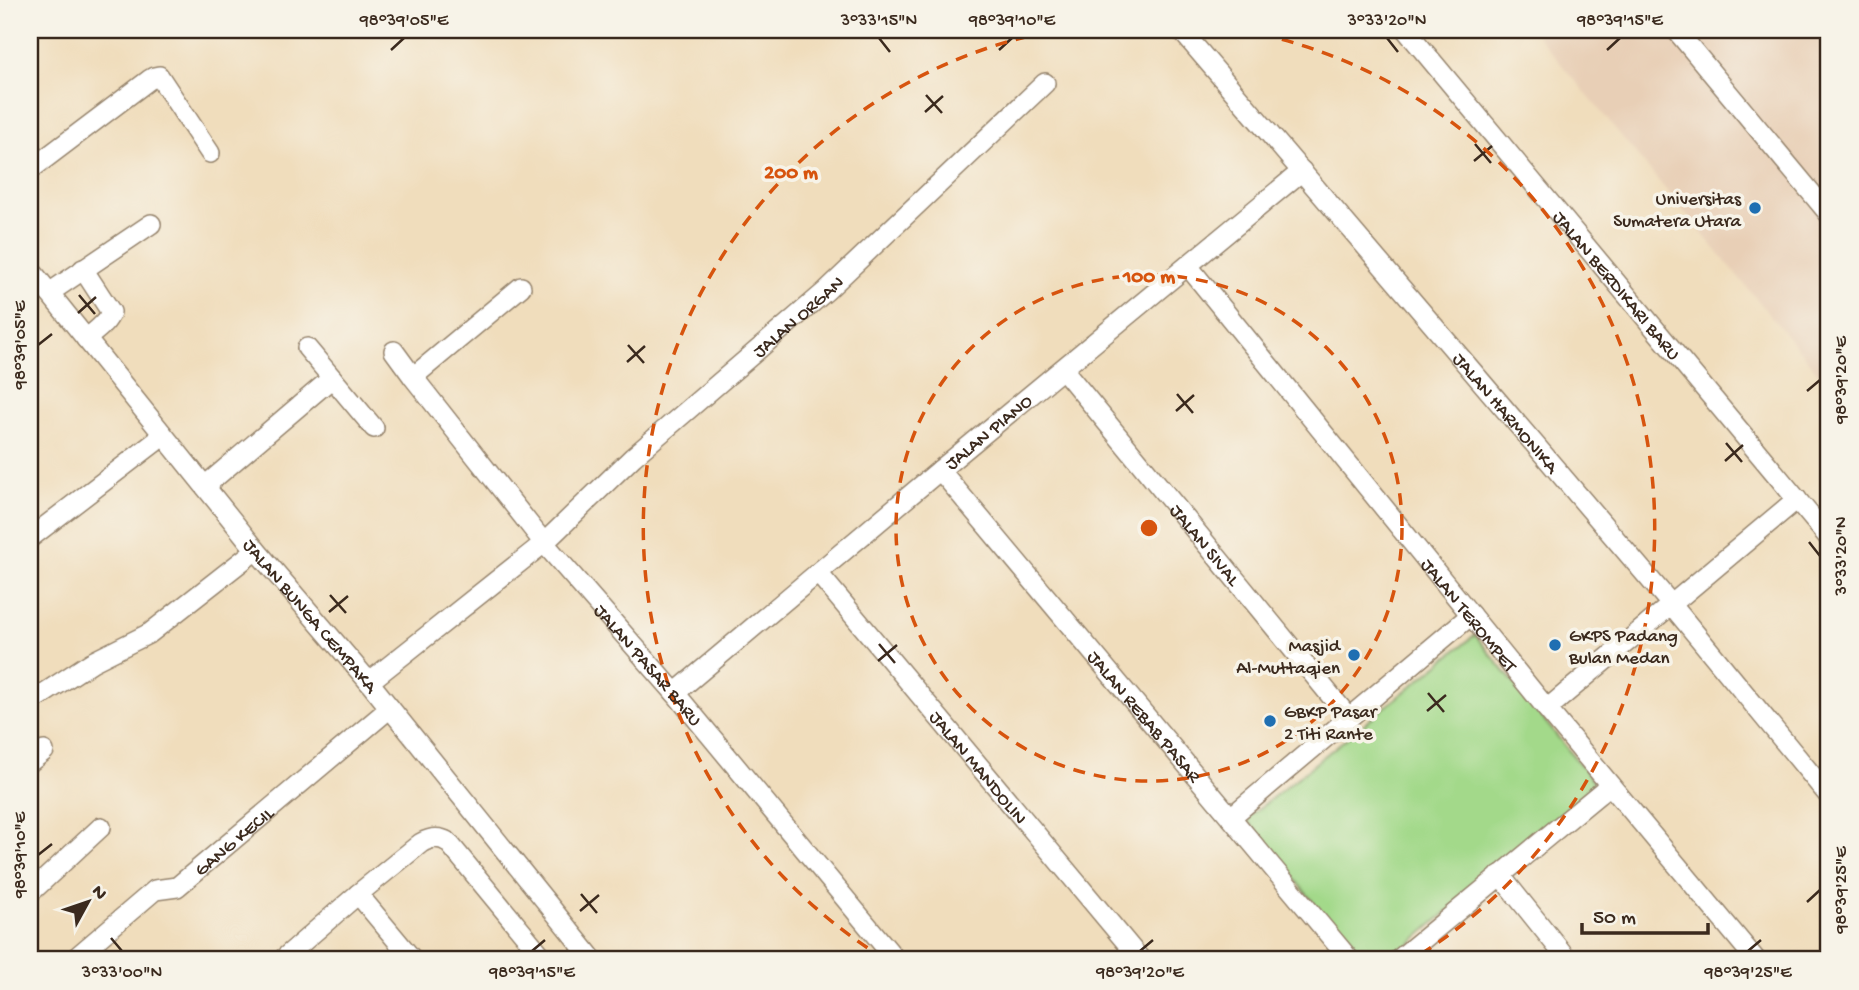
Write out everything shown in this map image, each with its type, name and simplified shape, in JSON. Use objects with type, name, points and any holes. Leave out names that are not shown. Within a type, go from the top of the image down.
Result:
[{"type":"street","name":"JALAN HARMONIKA","points":[[1181,30],[1671,604],[1829,796]]},
{"type":"street","name":"JALAN BERDIKARI BARU","points":[[1406,30],[1829,538]]},
{"type":"street","points":[[1676,30],[1829,214]]},
{"type":"street","points":[[30,170],[149,79],[157,76],[210,153]]},
{"type":"street","name":"JALAN ORGAN","points":[[544,543],[633,457],[826,290],[1045,83]]},
{"type":"street","name":"JALAN PIANO","points":[[675,693],[1302,171]]},
{"type":"street","points":[[49,293],[151,224]]},
{"type":"street","name":"JALAN TEROMPET","points":[[1188,266],[1547,709],[1756,960]]},
{"type":"street","points":[[83,269],[111,312],[102,325],[86,339]]},
{"type":"street","name":"JALAN BUNGA CEMPAKA","points":[[30,270],[256,550],[369,682],[593,960]]},
{"type":"street","points":[[413,377],[521,287]]},
{"type":"street","points":[[307,348],[374,428]]},
{"type":"street","name":"JALAN PASAR BARU","points":[[394,351],[544,543],[675,693],[895,960]]},
{"type":"street","name":"JALAN SIVAL","points":[[1063,369],[1349,718]]},
{"type":"street","points":[[205,486],[332,378]]},
{"type":"street","points":[[30,538],[163,436]]},
{"type":"street","name":"JALAN REBAB PASAR","points":[[940,470],[1350,960]]},
{"type":"street","points":[[1547,709],[1797,499]]},
{"type":"street","points":[[369,682],[544,543]]},
{"type":"street","points":[[40,696],[92,662],[150,633],[256,550]]},
{"type":"street","name":"JALAN MANDOLIN","points":[[818,573],[1141,960]]},
{"type":"street","points":[[1231,817],[1471,615]]},
{"type":"street","name":"GANG KECIL","points":[[72,960],[155,890],[177,887],[390,708]]},
{"type":"street","points":[[1398,960],[1610,785]]},
{"type":"street","points":[[30,893],[101,827]]},
{"type":"street","points":[[282,960],[421,843],[433,838],[448,842],[545,960]]},
{"type":"street","points":[[1500,875],[1569,960]]},
{"type":"street","points":[[358,894],[413,960]]},
{"type":"shaded area","name":"Universitas Sumatera Utara","points":[[1533,30],[1829,30],[1829,386]]},
{"type":"green space","points":[[1475,635],[1596,784],[1391,960],[1360,960],[1246,819]]},
{"type":"place","name":"Universitas Sumatera Utara","points":[[1755,208]]},
{"type":"place","name":"GKPS Padang Bulan Medan","points":[[1555,645]]},
{"type":"place","name":"Masjid Al-Muttaqien","points":[[1354,655]]},
{"type":"place","name":"GBKP Pasar 2 Titi Rante","points":[[1270,721]]}]
